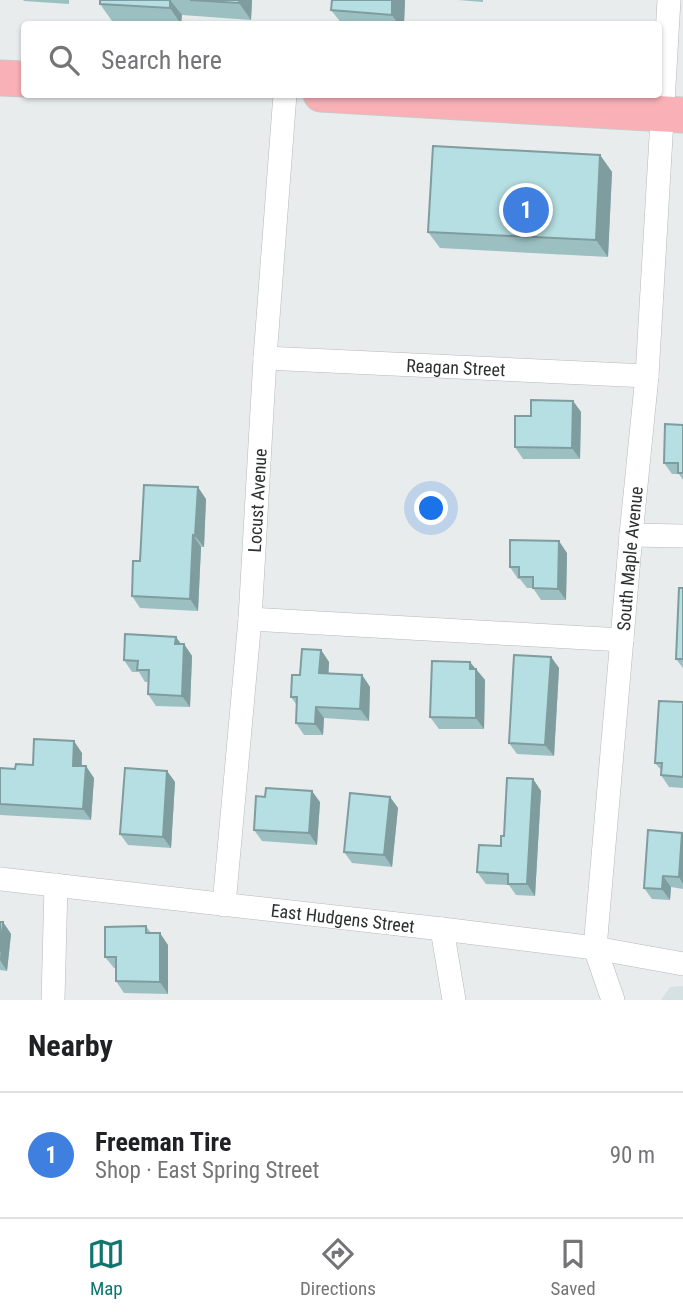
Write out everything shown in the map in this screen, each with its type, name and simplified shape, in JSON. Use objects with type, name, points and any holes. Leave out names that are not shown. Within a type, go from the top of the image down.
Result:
[{"type":"main road","points":[[0,78],[21,79]]},
{"type":"main road","points":[[388,98],[673,115]]},
{"type":"street","name":"South Maple Avenue","points":[[612,1000],[595,948],[631,535],[673,115],[669,0]]},
{"type":"street","name":"Locust Avenue","points":[[224,905],[250,619],[265,358],[285,98]]},
{"type":"street","name":"Reagan Street","points":[[265,358],[647,376]]},
{"type":"street","points":[[631,535],[683,536]]},
{"type":"street","points":[[250,619],[622,640]]},
{"type":"street","name":"East Hudgens Street","points":[[0,879],[595,948],[683,964]]},
{"type":"street","points":[[53,1000],[56,885]]},
{"type":"street","points":[[442,929],[454,1000]]},
{"type":"shaded area","points":[[683,986],[683,1000],[661,1000],[670,987]]},
{"type":"building","points":[[100,0],[170,0],[170,8],[100,4]]},
{"type":"building","points":[[190,0],[239,0],[239,3]]},
{"type":"building","points":[[332,0],[392,0],[392,15],[331,10]]},
{"type":"building","points":[[433,146],[600,155],[596,240],[428,232]]},
{"type":"building","points":[[531,400],[573,401],[572,448],[515,447],[515,416],[531,416]]},
{"type":"building","points":[[665,424],[683,425],[683,473],[678,473],[678,463],[664,463]]},
{"type":"building","points":[[144,485],[198,487],[190,599],[132,596],[133,561],[140,561]]},
{"type":"building","points":[[510,540],[559,541],[558,589],[533,588],[533,577],[519,577],[519,567],[510,567]]},
{"type":"building","points":[[679,588],[683,588],[683,659],[676,659]]},
{"type":"building","points":[[125,634],[176,637],[175,644],[184,644],[182,696],[148,694],[149,670],[137,670],[138,661],[124,660]]},
{"type":"building","points":[[302,649],[321,650],[319,673],[362,675],[360,709],[316,707],[315,724],[296,723],[297,697],[291,697],[292,675],[300,675]]},
{"type":"building","points":[[514,655],[551,657],[545,745],[509,743]]},
{"type":"building","points":[[432,661],[470,662],[470,669],[476,669],[476,718],[430,717]]},
{"type":"building","points":[[659,701],[683,702],[683,777],[661,775],[662,763],[655,763]]},
{"type":"building","points":[[34,739],[74,741],[73,766],[86,766],[83,809],[0,804],[0,768],[15,769],[16,764],[33,765]]},
{"type":"building","points":[[125,768],[167,771],[163,837],[120,834]]},
{"type":"building","points":[[507,778],[533,779],[527,884],[508,884],[508,874],[477,872],[479,845],[501,846],[501,836],[504,836]]},
{"type":"building","points":[[266,788],[312,791],[309,833],[254,830],[256,796],[265,797]]},
{"type":"building","points":[[350,793],[390,797],[384,855],[344,852]]},
{"type":"building","points":[[648,830],[682,833],[679,877],[663,876],[662,889],[644,888]]},
{"type":"building","points":[[0,922],[3,922],[0,952]]},
{"type":"building","points":[[146,926],[146,933],[160,933],[160,982],[116,981],[116,957],[105,957],[105,927]]},
{"type":"place","name":"Freeman Tire","points":[[526,210]]}]
